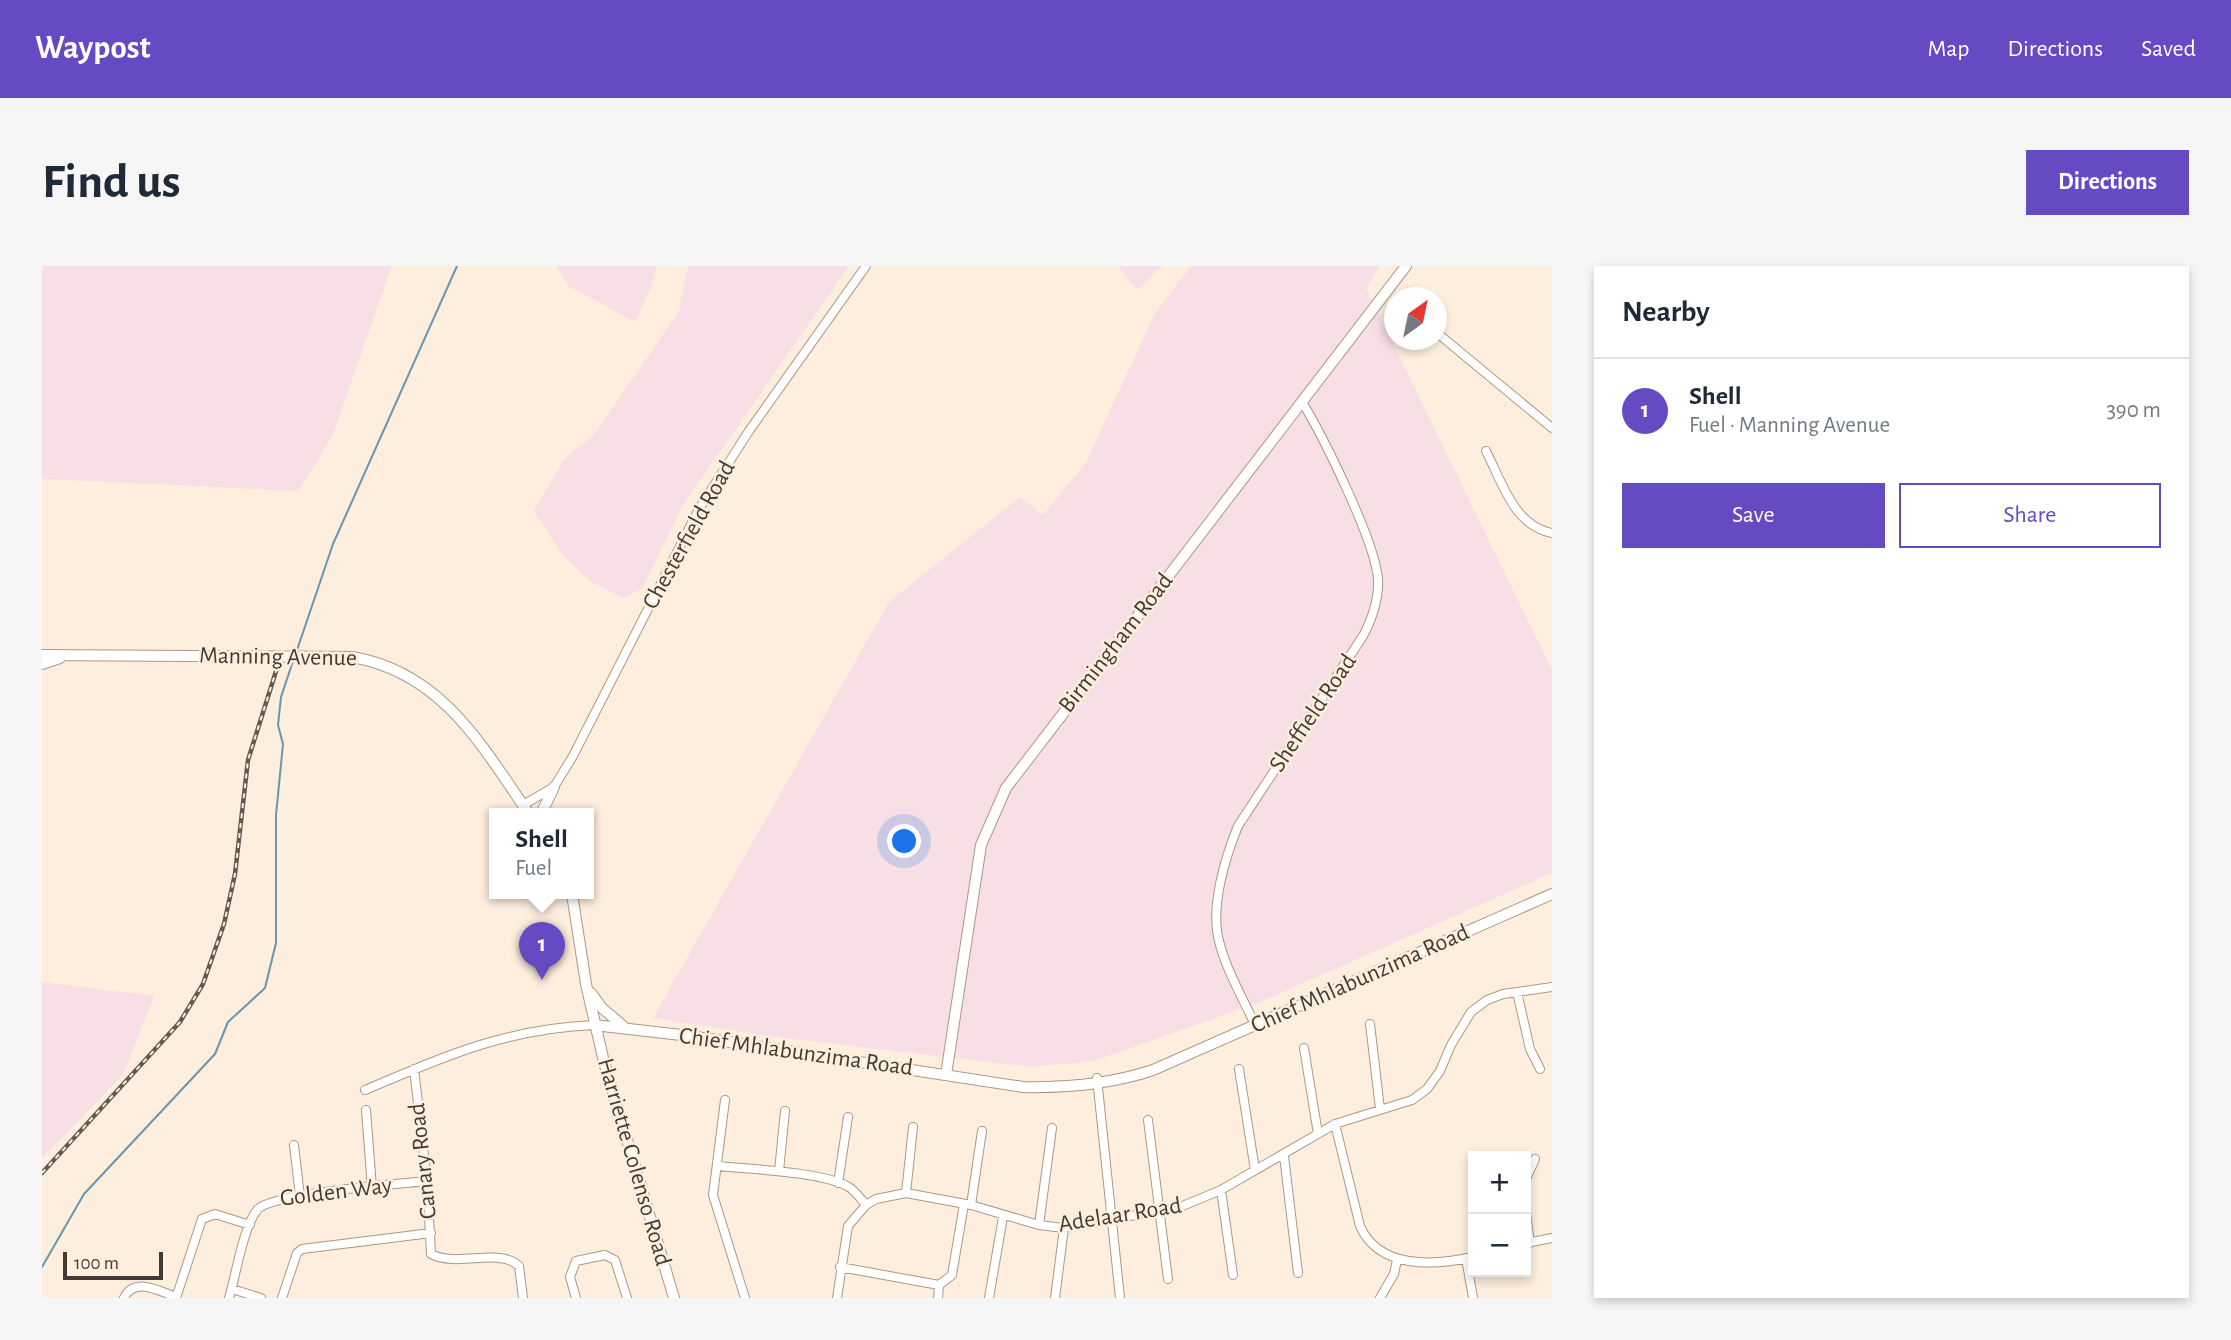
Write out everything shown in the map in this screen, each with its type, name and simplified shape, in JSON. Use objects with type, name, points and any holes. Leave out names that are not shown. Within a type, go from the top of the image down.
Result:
[{"type":"main road","name":"Birmingham Road","points":[[1395,287],[1406,266]]},
{"type":"main road","name":"Birmingham Road","points":[[946,1074],[981,845],[1006,788],[1302,401],[1384,303]]},
{"type":"main road","points":[[42,664],[72,654]]},
{"type":"main road","name":"Manning Avenue","points":[[42,655],[262,655],[352,657],[379,661],[414,677],[441,698],[464,724],[525,808]]},
{"type":"main road","points":[[544,808],[554,787]]},
{"type":"main road","name":"Chief Mhlabunzima Road","points":[[594,1025],[624,1027],[998,1082],[1097,1080],[1167,1063],[1552,894]]},
{"type":"main road","points":[[573,899],[594,1025]]},
{"type":"main road","points":[[586,984],[602,1009],[624,1027],[606,1035],[601,1051]]},
{"type":"main road","name":"Harriette Colenso Road","points":[[594,1025],[674,1298]]},
{"type":"street","name":"Chesterfield Road","points":[[527,808],[554,787],[573,757],[699,509],[749,431],[866,266]]},
{"type":"street","points":[[1447,340],[1552,428]]},
{"type":"street","name":"Sheffield Road","points":[[1255,1025],[1223,954],[1215,919],[1232,839],[1238,826],[1352,656],[1370,624],[1378,586],[1376,567],[1368,544],[1317,425],[1302,401]]},
{"type":"street","points":[[1486,451],[1517,512],[1533,526],[1552,533]]},
{"type":"street","name":"Adelaar Road","points":[[866,1205],[888,1195],[906,1193],[968,1204],[1003,1217],[1064,1228],[1160,1213],[1221,1190],[1284,1156],[1335,1124],[1412,1100],[1427,1089],[1471,1012],[1487,1000],[1552,987]]},
{"type":"street","points":[[1517,992],[1530,1049],[1540,1069]]},
{"type":"street","points":[[1370,1024],[1380,1109]]},
{"type":"street","points":[[365,1090],[458,1050],[512,1035],[551,1028],[594,1025]]},
{"type":"street","points":[[1304,1048],[1318,1134]]},
{"type":"street","name":"Canary Road","points":[[414,1069],[427,1181],[431,1254],[453,1261],[504,1258],[514,1261],[519,1266],[523,1298]]},
{"type":"street","points":[[1239,1069],[1255,1170]]},
{"type":"street","points":[[1097,1080],[1120,1298]]},
{"type":"street","points":[[725,1100],[714,1202],[746,1298]]},
{"type":"street","points":[[366,1110],[372,1188]]},
{"type":"street","points":[[779,1171],[785,1111]]},
{"type":"street","points":[[838,1183],[848,1117]]},
{"type":"street","points":[[1148,1120],[1168,1279]]},
{"type":"street","points":[[1335,1124],[1366,1239],[1376,1250],[1397,1260],[1468,1257]]},
{"type":"street","points":[[906,1193],[913,1126]]},
{"type":"street","points":[[1039,1225],[1052,1128]]},
{"type":"street","points":[[840,1267],[939,1285],[953,1275],[982,1131]]},
{"type":"street","points":[[294,1145],[300,1196]]},
{"type":"street","points":[[1284,1156],[1297,1273]]},
{"type":"street","points":[[1531,1167],[1535,1158]]},
{"type":"street","points":[[718,1166],[779,1171],[838,1183],[856,1193],[866,1205],[848,1226],[837,1298]]},
{"type":"street","name":"Golden Way","points":[[230,1293],[250,1225],[256,1211],[264,1204],[300,1196],[427,1181]]},
{"type":"street","points":[[1221,1190],[1233,1275]]},
{"type":"street","points":[[124,1298],[131,1288],[139,1285],[176,1297],[202,1219],[215,1214],[250,1225]]},
{"type":"street","points":[[989,1298],[1003,1217]]},
{"type":"street","points":[[1055,1298],[1064,1228]]},
{"type":"street","points":[[282,1298],[297,1253],[302,1249],[430,1233]]},
{"type":"street","points":[[1531,1242],[1552,1238]]},
{"type":"street","points":[[576,1298],[570,1278],[576,1261],[605,1255],[615,1261],[627,1298]]},
{"type":"street","points":[[1380,1298],[1394,1274],[1397,1260]]},
{"type":"street","points":[[1471,1277],[1473,1298]]},
{"type":"street","points":[[938,1298],[939,1285]]},
{"type":"street","points":[[230,1293],[261,1298]]},
{"type":"shaded area","points":[[42,266],[392,266],[332,437],[298,491],[42,479]]},
{"type":"shaded area","points":[[556,266],[657,266],[635,322],[568,286]]},
{"type":"shaded area","points":[[688,266],[849,266],[683,505],[642,589],[622,598],[590,581],[561,553],[534,511],[564,459],[594,435],[679,311]]},
{"type":"shaded area","points":[[1118,266],[1162,266],[1137,290]]},
{"type":"shaded area","points":[[1191,266],[1380,266],[1366,288],[1384,325],[1384,350],[1396,350],[1552,670],[1552,873],[1258,1003],[1094,1061],[1031,1067],[768,1036],[653,1018],[889,602],[1020,497],[1043,515],[1085,464],[1155,313]]},
{"type":"shaded area","points":[[42,982],[154,996],[123,1075],[42,1158]]},
{"type":"waterway","points":[[296,653],[333,544],[457,266]]},
{"type":"waterway","points":[[42,1267],[84,1194],[215,1054],[228,1022],[265,988],[276,943],[276,815],[283,744],[278,725],[281,697],[293,661]]},
{"type":"railway","points":[[42,1173],[180,1022],[203,984],[224,924],[235,874],[248,760],[278,665]]},
{"type":"place","name":"Shell","points":[[542,980]]}]
